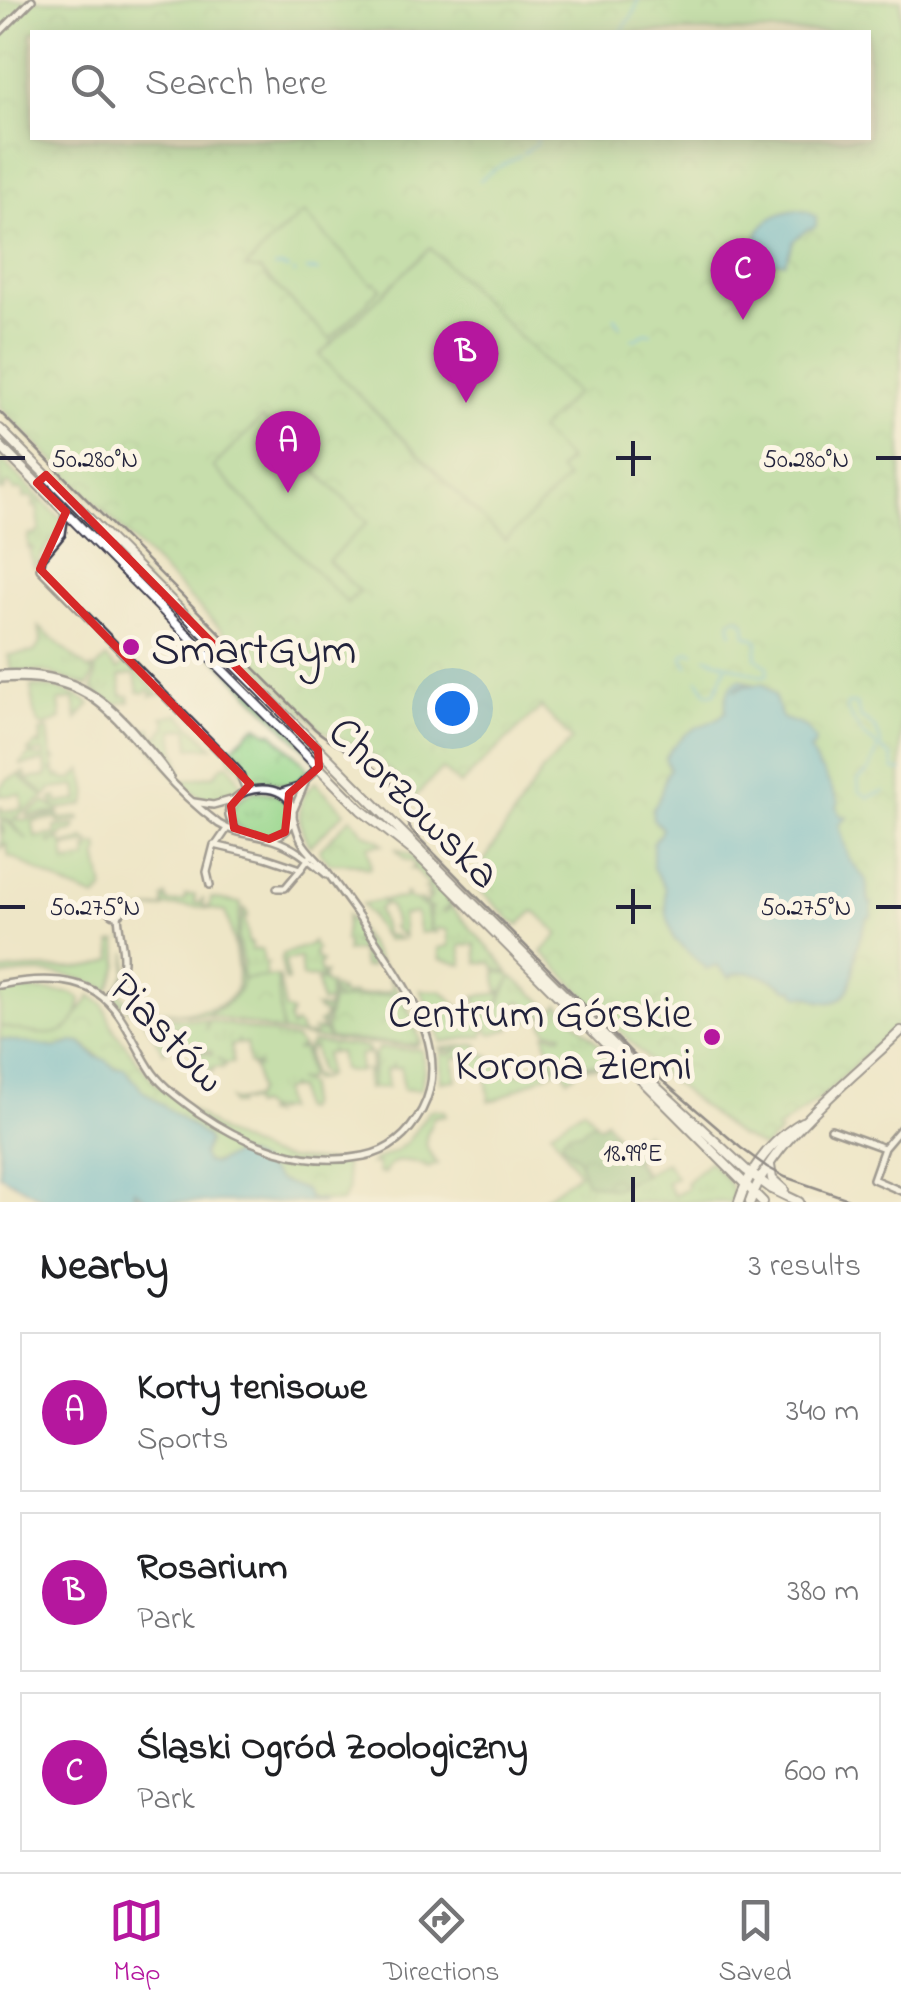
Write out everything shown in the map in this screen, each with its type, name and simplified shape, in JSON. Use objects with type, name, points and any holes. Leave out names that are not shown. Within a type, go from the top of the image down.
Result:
[{"type":"main road","name":"Chorzowska","points":[[0,430],[636,1067],[755,1177],[800,1202]]},
{"type":"main road","name":"Chorzowska","points":[[0,446],[319,768],[370,818],[416,854],[763,1202]]},
{"type":"main road","points":[[37,483],[46,475]]},
{"type":"main road","points":[[318,750],[319,768],[335,767]]},
{"type":"main road","points":[[740,1202],[745,1184],[810,1116],[901,1032]]},
{"type":"main road","points":[[735,1160],[750,1161],[764,1154],[810,1116]]},
{"type":"main road","points":[[750,1202],[764,1154]]},
{"type":"main road","points":[[771,1161],[770,1175],[775,1184],[800,1202]]},
{"type":"street","points":[[0,32],[32,0]]},
{"type":"street","points":[[66,512],[62,534],[42,558],[40,570],[239,772],[246,790]]},
{"type":"street","points":[[0,677],[43,675],[93,693],[123,718],[192,802],[226,828],[244,834],[269,839],[284,832],[308,778]]},
{"type":"street","points":[[192,802],[210,805],[258,788],[279,792],[294,789],[319,768]]},
{"type":"street","points":[[279,792],[288,800],[293,815]]},
{"type":"street","points":[[234,799],[230,820],[244,834]]},
{"type":"street","points":[[207,814],[210,805]]},
{"type":"street","name":"Piastów","points":[[0,985],[38,980],[71,983],[95,991],[123,1023],[160,1082],[230,1133],[260,1146],[302,1156],[352,1158],[389,1147],[406,1133],[426,1102],[432,1071],[424,1023],[412,997],[365,925],[303,844],[293,815]]},
{"type":"street","points":[[210,884],[208,872],[214,845],[226,828]]},
{"type":"street","name":"Piastów","points":[[269,839],[309,858],[329,876]]},
{"type":"street","points":[[216,845],[301,869]]},
{"type":"street","points":[[276,888],[285,888],[309,858]]},
{"type":"street","points":[[285,872],[292,866]]},
{"type":"street","points":[[105,999],[124,967],[118,914]]},
{"type":"street","points":[[901,1128],[884,1148],[873,1179],[901,1191]]},
{"type":"street","points":[[831,1129],[884,1148]]},
{"type":"highlighted area","points":[[46,475],[318,750],[319,767],[289,794],[285,832],[269,839],[234,828],[231,806],[250,784],[40,569],[66,512],[37,483]]},
{"type":"green space","points":[[0,0],[901,0],[901,1021],[822,1097],[776,1130],[780,1133],[763,1148],[740,1137],[663,1075],[542,952],[559,934],[534,911],[519,925],[514,923],[471,881],[543,770],[572,740],[541,707],[460,785],[442,769],[407,805],[401,781],[369,753],[321,730],[0,407]]},
{"type":"green space","points":[[304,213],[372,284],[375,282],[381,288],[330,339],[260,270],[245,268]]},
{"type":"green space","points":[[430,248],[576,393],[539,430],[568,460],[558,470],[567,479],[505,541],[319,355]]},
{"type":"green space","points":[[262,418],[368,522],[328,561],[359,591],[347,603],[213,467]]},
{"type":"green space","points":[[0,458],[43,501],[37,503],[44,502],[62,520],[37,567],[30,554],[33,548],[28,549],[28,535],[40,530],[37,507],[33,507],[34,500],[28,496],[25,499],[25,493],[15,491],[10,484],[0,491]]},
{"type":"green space","points":[[45,481],[313,749],[318,759],[44,486]]},
{"type":"green space","points":[[39,627],[89,670],[92,668],[88,686],[45,672],[11,671],[8,655],[34,652],[41,642]]},
{"type":"green space","points":[[106,658],[118,670],[127,661],[160,695],[151,696],[147,690],[138,692],[135,674],[120,676],[122,696],[129,696],[130,702],[114,704],[92,690],[95,669]]},
{"type":"green space","points":[[31,686],[62,690],[90,704],[77,720],[74,699],[59,701],[61,719],[43,727],[34,714]]},
{"type":"green space","points":[[179,714],[213,747],[190,748],[188,728],[173,730],[176,751],[172,755],[178,755],[180,772],[175,776],[131,723],[137,722],[143,729],[152,728],[153,736],[162,735],[166,729],[165,718],[161,717]]},
{"type":"green space","points":[[257,726],[271,732],[305,764],[307,771],[297,782],[289,786],[255,782],[245,777],[230,759],[230,750]]},
{"type":"green space","points":[[48,729],[51,753],[56,759],[52,758],[55,769],[51,770],[63,780],[75,779],[82,768],[86,800],[84,805],[58,809],[59,812],[27,816],[45,802],[56,809],[52,798],[57,797],[58,803],[79,800],[77,786],[52,789],[46,796],[20,774],[25,772],[27,779],[47,776],[45,761],[20,763],[29,755],[45,757],[43,752],[28,751],[37,743],[41,746],[40,732]]},
{"type":"green space","points":[[223,765],[229,765],[241,784],[218,800],[195,794],[180,781],[214,775]]},
{"type":"green space","points":[[18,775],[45,797],[14,819],[59,814],[60,819],[79,817],[80,820],[61,823],[57,818],[33,822],[35,837],[56,834],[55,827],[75,825],[73,831],[49,841],[52,844],[60,840],[63,845],[84,838],[90,843],[64,847],[66,862],[87,859],[88,847],[98,845],[104,890],[96,898],[9,857],[6,843],[0,849],[0,823],[5,834],[5,820],[28,840],[8,819],[0,818],[0,805],[3,811],[23,808],[21,794],[0,796],[0,787]]},
{"type":"green space","points":[[315,782],[345,812],[310,846],[302,830],[300,813],[304,796]]},
{"type":"green space","points":[[255,791],[276,795],[286,803],[289,817],[282,831],[252,834],[237,826],[232,809]]},
{"type":"green space","points":[[351,817],[364,833],[383,844],[368,846],[368,869],[356,864],[330,863],[320,852]]},
{"type":"green space","points":[[395,848],[411,855],[456,900],[452,905],[446,900],[450,906],[444,913],[451,907],[509,973],[496,969],[490,962],[478,963],[475,944],[460,946],[463,965],[440,959],[438,948],[449,946],[447,930],[436,928],[436,933],[432,932],[431,908],[418,903],[427,908],[430,932],[420,933],[416,913],[402,915],[404,937],[392,927],[395,926],[390,906],[384,900],[405,898],[405,893],[406,898],[425,904],[429,901],[427,896],[432,895],[425,888],[429,886],[411,869],[414,863],[404,859]]},
{"type":"green space","points":[[185,895],[195,895],[195,903],[203,897],[203,906],[209,907],[211,898],[241,903],[236,942],[242,981],[231,1001],[203,1015],[129,1010],[122,1002],[120,1006],[113,995],[118,993],[116,989],[126,973],[127,952],[128,971],[119,992],[142,1007],[196,1011],[213,1007],[235,991],[237,963],[225,912],[164,907],[166,896],[168,903],[185,901]]},
{"type":"green space","points":[[382,900],[384,904],[378,909],[386,936],[400,939],[386,940],[362,904]]},
{"type":"green space","points":[[244,908],[248,912],[247,940],[251,943],[247,943],[252,945],[251,950],[262,949],[264,963],[268,963],[266,977],[274,981],[279,976],[285,1009],[292,1013],[291,1028],[295,1024],[308,1037],[316,1034],[313,1030],[321,1029],[328,1038],[325,1029],[332,1006],[362,1034],[366,1043],[313,1038],[270,1030],[239,1020],[211,1016],[241,1000],[243,965],[238,938]]},
{"type":"green space","points":[[127,909],[130,913],[146,911],[127,920],[127,940],[124,939],[122,920]]},
{"type":"green space","points":[[347,915],[364,937],[351,943],[366,940],[408,1007],[420,1040],[407,1033],[420,1042],[416,1046],[368,1043],[329,989],[329,1001],[321,1003],[317,981],[321,978],[302,977],[300,958],[285,960],[285,981],[283,954],[313,940],[317,959],[322,961],[319,966],[321,974],[325,973],[323,979],[345,998],[347,994],[358,996],[393,987],[379,962],[373,960],[371,967],[363,968],[360,950],[346,952]]},
{"type":"green space","points":[[117,942],[119,966],[108,991],[82,979],[56,974],[0,977],[0,972],[14,970],[101,964],[113,959],[111,943]]},
{"type":"green space","points":[[495,971],[509,974],[551,1008],[544,1018],[537,1016],[528,1021],[525,1003],[519,1001],[510,1005],[510,1029],[489,1033],[474,996],[502,993],[496,1010],[511,978],[503,991],[498,991]]},
{"type":"green space","points":[[277,976],[282,1032],[207,1015],[234,997],[242,979]]},
{"type":"green space","points":[[420,990],[442,991],[485,1031],[483,1036],[441,1042]]},
{"type":"green space","points":[[0,991],[71,993],[81,999],[77,1015],[62,1031],[51,1034],[0,1026]]},
{"type":"green space","points":[[399,993],[412,1017],[419,1039],[416,1045],[329,1038],[326,1030],[331,1001]]},
{"type":"green space","points":[[91,996],[103,1004],[114,1030],[154,1082],[223,1133],[266,1154],[345,1163],[348,1188],[342,1202],[309,1199],[305,1190],[275,1178],[247,1157],[205,1162],[202,1155],[208,1142],[206,1137],[142,1090],[124,1068],[107,1062],[81,1043],[57,1048],[0,1039],[0,1026],[65,1031]]},
{"type":"green space","points":[[328,1004],[330,1006],[322,1027],[318,1023],[325,1018],[323,1012],[315,1007],[327,1009]]},
{"type":"green space","points":[[559,1004],[616,1062],[582,1064],[576,1068],[583,1066],[617,1068],[584,1067],[568,1079],[562,1069],[570,1067],[552,1063],[546,1057],[545,1034],[562,1033],[547,1031],[543,1024]]},
{"type":"green space","points":[[142,1016],[207,1020],[206,1030],[208,1020],[296,1039],[302,1047],[295,1050],[303,1049],[308,1074],[307,1080],[296,1080],[308,1085],[307,1107],[300,1109],[297,1088],[290,1086],[282,1091],[285,1109],[269,1109],[270,1115],[252,1102],[232,1104],[230,1099],[254,1098],[258,1090],[253,1068],[259,1067],[249,1064],[246,1043],[238,1041],[231,1045],[233,1063],[226,1064],[218,1058],[225,1065],[222,1069],[204,1070],[203,1074],[199,1051],[212,1055],[211,1051],[201,1049],[203,1044],[193,1049],[192,1044],[182,1045],[178,1027],[164,1029],[167,1048],[163,1052]]},
{"type":"green space","points":[[312,1042],[367,1047],[372,1055],[372,1069],[371,1070],[366,1071],[370,1070],[371,1055],[367,1050],[360,1054],[359,1069],[363,1070],[357,1072],[342,1070],[339,1052],[331,1050],[325,1054],[325,1077],[318,1070],[314,1046],[308,1051],[311,1075],[323,1079],[312,1080],[305,1051]]},
{"type":"green space","points":[[477,1044],[480,1058],[478,1045],[480,1051],[502,1065],[503,1061],[506,1063],[503,1069],[512,1074],[515,1070],[520,1074],[540,1070],[538,1067],[547,1065],[546,1059],[561,1067],[489,1101],[486,1074],[472,1074],[469,1055],[454,1058],[456,1080],[441,1082],[441,1051],[448,1055],[460,1049],[441,1048]]},
{"type":"green space","points":[[379,1048],[422,1050],[421,1089],[403,1090],[401,1067],[393,1065],[386,1069],[388,1087],[368,1089],[366,1073],[371,1073],[372,1088]]},
{"type":"green space","points":[[584,1108],[598,1126],[606,1121],[624,1146],[645,1132],[654,1145],[634,1158],[645,1174],[666,1162],[676,1177],[666,1183],[674,1196],[688,1187],[686,1183],[709,1161],[730,1184],[732,1202],[539,1202],[579,1173],[551,1131]]},
{"type":"green space","points":[[434,1109],[445,1111],[446,1115],[434,1117],[426,1136],[429,1152],[438,1164],[428,1168],[398,1161],[379,1174],[377,1164],[371,1164],[408,1141]]},
{"type":"green space","points":[[606,1121],[624,1146],[645,1132],[654,1145],[634,1158],[644,1175],[614,1189],[586,1182],[578,1158],[562,1144],[569,1132],[581,1132],[591,1123],[599,1126]]},
{"type":"water","points":[[797,210],[816,217],[816,226],[794,240],[785,262],[773,262],[758,245],[760,228],[775,216]]},
{"type":"water","points":[[740,679],[751,683],[733,691],[763,684],[774,695],[782,718],[811,734],[815,740],[810,749],[818,767],[839,802],[840,815],[848,817],[839,825],[849,859],[866,880],[872,903],[871,917],[867,918],[859,940],[852,980],[840,1000],[820,1001],[801,996],[759,974],[743,972],[729,977],[717,966],[707,969],[674,939],[665,888],[653,868],[653,842],[662,828],[653,819],[652,810],[670,769],[665,759],[674,745],[696,728],[723,715],[726,697]]},
{"type":"water","points":[[0,1039],[57,1048],[81,1043],[96,1057],[115,1068],[124,1068],[142,1090],[206,1137],[208,1142],[202,1155],[205,1162],[214,1164],[235,1154],[246,1156],[278,1180],[305,1190],[309,1199],[322,1202],[150,1202],[134,1190],[144,1202],[48,1202],[0,1175]]},
{"type":"waterway","points":[[622,30],[638,0]]},
{"type":"waterway","points":[[524,153],[537,140]]},
{"type":"waterway","points":[[480,180],[520,156]]},
{"type":"waterway","points":[[274,267],[288,269]]},
{"type":"waterway","points":[[307,270],[318,271]]},
{"type":"waterway","points":[[615,317],[621,326]]},
{"type":"waterway","points":[[632,339],[651,333]]},
{"type":"waterway","points":[[706,657],[767,675],[768,667],[756,657],[758,642],[746,635],[741,619],[732,620],[732,633]]},
{"type":"waterway","points":[[688,666],[684,654],[694,653]]},
{"type":"waterway","points":[[698,680],[708,694],[715,693],[726,667]]},
{"type":"waterway","points":[[885,791],[868,797],[859,791],[858,780],[869,771],[878,749],[862,734],[846,708],[849,703],[856,704],[861,718],[876,730],[881,749],[892,757],[894,770],[901,771]]},
{"type":"tram line","points":[[0,412],[315,729],[391,783],[399,793],[412,831],[642,1063],[767,1167],[857,1202]]},
{"type":"place","name":"Śląski Ogród Zoologiczny","points":[[743,320]]},
{"type":"place","name":"Rosarium","points":[[466,403]]},
{"type":"place","name":"Korty tenisowe","points":[[288,493]]},
{"type":"place","name":"SmartGym","points":[[131,647]]},
{"type":"place","name":"Centrum Górskie Korona Ziemi","points":[[712,1037]]}]
